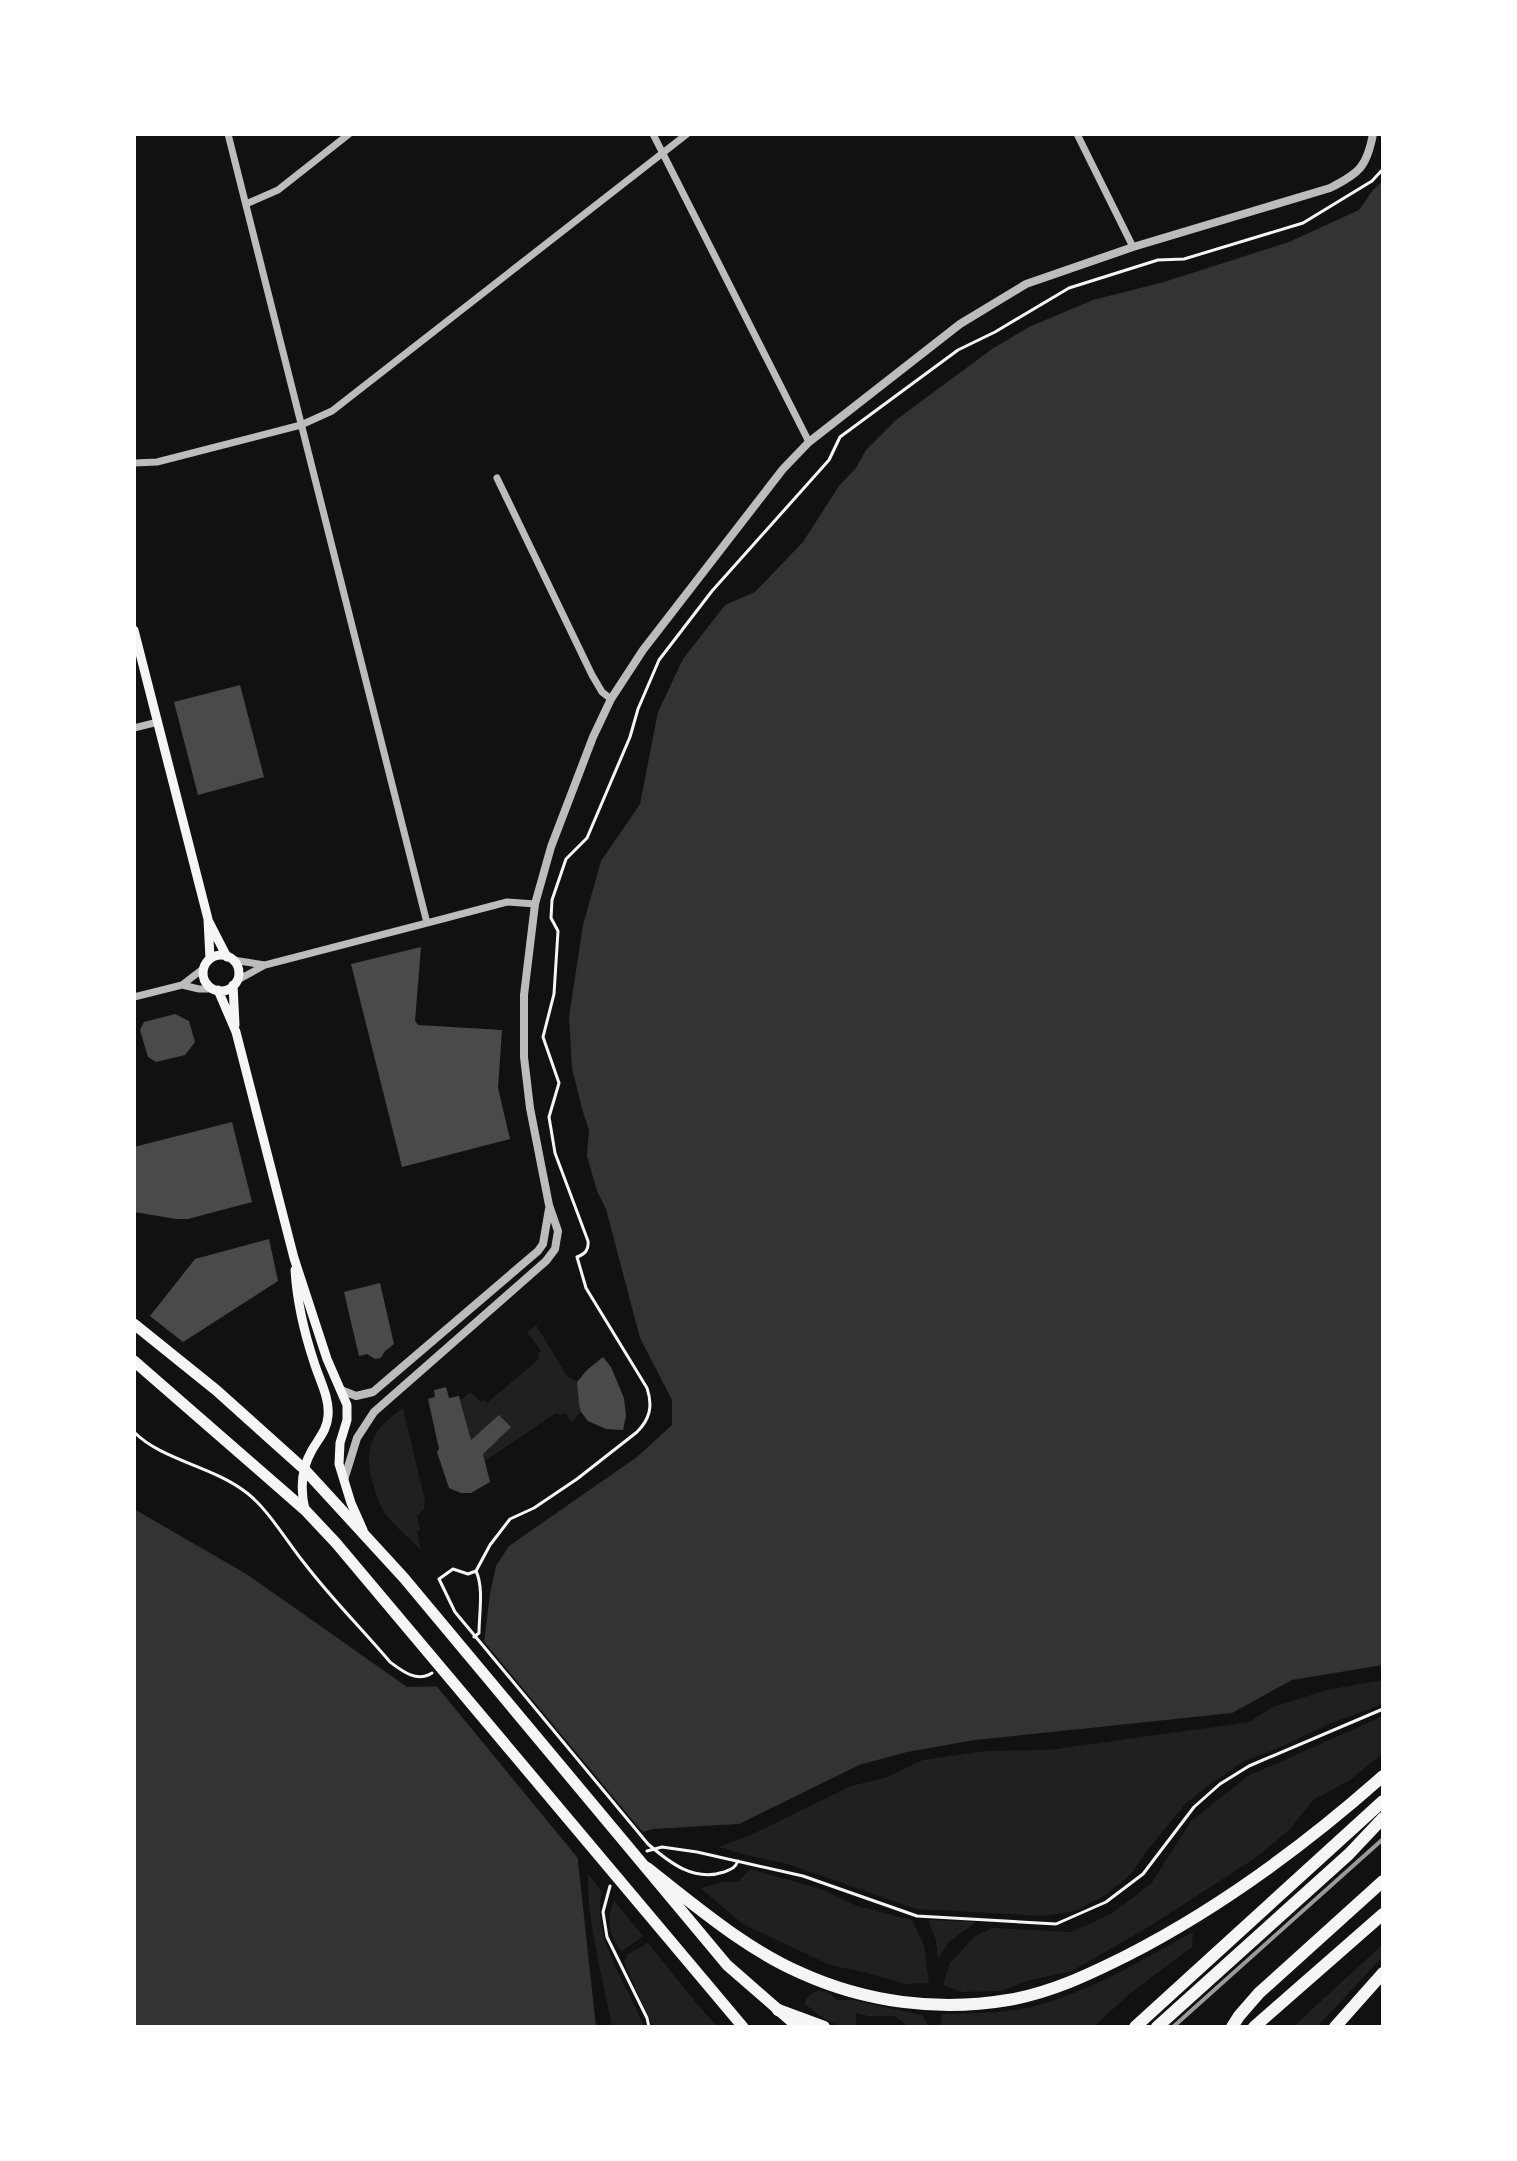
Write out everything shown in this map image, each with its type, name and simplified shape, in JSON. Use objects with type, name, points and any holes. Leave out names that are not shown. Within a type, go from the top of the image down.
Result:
[{"type":"highway","points":[[134,1324],[216,1390],[304,1469],[458,1642],[727,1965],[798,2027]]},
{"type":"highway","points":[[134,1361],[305,1510],[372,1583],[743,2027]]},
{"type":"highway","points":[[647,1868],[761,1953],[818,1980],[865,1995],[904,2002],[940,2006],[987,2003],[1029,1996],[1070,1982],[1195,1918],[1267,1871],[1383,1776]]},
{"type":"highway","points":[[1135,2027],[1383,1801]]},
{"type":"highway","points":[[1157,2027],[1349,1854],[1383,1818]]},
{"type":"highway","points":[[1232,2027],[1259,1993],[1383,1881]]},
{"type":"highway","points":[[1254,2027],[1383,1914]]},
{"type":"highway","points":[[1335,2027],[1383,1973]]},
{"type":"highway","points":[[778,2010],[824,2027]]},
{"type":"main road","points":[[134,630],[208,919],[210,959]]},
{"type":"main road","points":[[208,919],[238,970],[235,983],[236,1032]]},
{"type":"main road","points":[[230,958],[216,956],[210,959],[204,968],[204,980],[216,990],[236,1032],[294,1258],[327,1359],[347,1405],[339,1464],[365,1534]]},
{"type":"main road","points":[[216,990],[229,989],[235,983]]},
{"type":"main road","points":[[294,1258],[304,1331],[329,1412],[327,1426],[304,1469],[300,1491],[305,1510]]},
{"type":"street","points":[[228,134],[427,923]]},
{"type":"street","points":[[246,204],[278,190],[349,134]]},
{"type":"street","points":[[653,134],[809,442]]},
{"type":"street","points":[[134,463],[145,464],[301,425],[332,411],[687,134]]},
{"type":"street","points":[[1077,134],[1133,247]]},
{"type":"street","points":[[344,1480],[357,1438],[374,1412],[546,1261],[555,1249],[558,1231],[549,1205],[530,1108],[524,1057],[524,995],[535,904],[551,847],[593,737],[611,699],[652,638],[783,469],[809,442],[960,324],[1026,284],[1133,247],[1338,184],[1369,158],[1373,134]]},
{"type":"street","points":[[134,472],[145,464]]},
{"type":"street","points":[[497,478],[592,675],[602,692],[611,699]]},
{"type":"street","points":[[134,728],[158,722]]},
{"type":"street","points":[[235,983],[265,965],[507,902],[535,904]]},
{"type":"street","points":[[230,958],[265,965]]},
{"type":"street","points":[[134,997],[182,985],[204,968]]},
{"type":"street","points":[[182,985],[216,990]]},
{"type":"street","points":[[341,1390],[356,1396],[373,1392],[522,1265],[543,1244],[549,1205]]},
{"type":"path","points":[[1383,169],[1372,181],[1303,223],[1184,259],[1158,260],[1069,288],[958,350],[840,437],[829,460],[712,591],[659,660],[587,838],[566,859],[552,900],[551,918],[558,931],[554,994],[543,1037],[559,1083],[549,1117],[555,1153],[588,1241],[585,1253],[577,1257],[581,1273],[586,1288],[647,1388],[650,1410],[644,1425],[637,1432],[534,1508],[510,1519],[490,1545],[476,1571],[468,1574],[453,1569],[439,1579],[451,1605],[471,1632],[648,1844],[675,1866],[702,1874],[721,1873],[734,1868],[738,1861],[803,1876],[917,1916],[1056,1924],[1106,1902],[1143,1874],[1194,1807],[1220,1784],[1249,1766],[1383,1709]]},
{"type":"path","points":[[134,1432],[146,1444],[208,1470],[259,1503]]},
{"type":"shaded area","points":[[1383,181],[1383,1665],[1292,1680],[1232,1713],[975,1740],[907,1752],[859,1765],[739,1824],[653,1829],[577,1852],[596,2027],[134,2027],[134,1509],[248,1575],[407,1687],[458,1686],[482,1658],[496,1566],[509,1546],[637,1457],[672,1425],[672,1400],[640,1338],[606,1209],[587,1156],[589,1130],[572,1068],[569,1017],[583,925],[601,861],[640,804],[658,712],[683,659],[725,605],[755,592],[803,542],[866,450],[896,420],[992,349],[1029,327],[1093,300],[1164,282],[1289,242],[1359,210]]},
{"type":"shaded area","points":[[536,1325],[567,1376],[577,1382],[581,1412],[571,1422],[565,1413],[556,1413],[485,1461],[483,1454],[499,1416],[471,1440],[461,1400],[470,1392],[481,1402],[484,1400],[487,1403],[539,1359],[537,1354],[541,1351],[527,1332]]},
{"type":"shaded area","points":[[403,1408],[425,1501],[424,1509],[417,1516],[421,1550],[383,1510],[370,1471],[370,1450],[377,1432]]},
{"type":"shaded area","points":[[1383,1680],[1383,1704],[1243,1762],[1213,1782],[1185,1804],[1131,1874],[1107,1894],[1076,1911],[1043,1916],[916,1909],[788,1864],[719,1847],[753,1834],[851,1786],[885,1778],[923,1760],[986,1751],[1049,1750],[1249,1722],[1273,1707],[1327,1690]]},
{"type":"shaded area","points":[[1383,1716],[1383,1753],[1350,1780],[1313,1800],[1290,1829],[1257,1857],[1150,1926],[1072,1971],[1030,1980],[1001,1991],[962,1992],[943,1985],[950,1963],[974,1937],[992,1928],[1071,1932],[1111,1914],[1151,1884],[1191,1821],[1248,1776]]},
{"type":"shaded area","points":[[750,1869],[824,1890],[857,1906],[912,1920],[924,1945],[929,1983],[905,1984],[830,1965],[743,1924],[700,1888],[722,1882],[738,1882]]},
{"type":"shaded area","points":[[588,1874],[602,1892],[600,1910],[606,1944],[644,2027],[612,2027],[593,1932]]},
{"type":"shaded area","points":[[614,1901],[643,1936],[622,1951],[614,1941],[610,1927]]},
{"type":"shaded area","points":[[928,1920],[976,1922],[949,1942],[938,1958],[936,1940]]},
{"type":"shaded area","points":[[1193,1932],[1192,1947],[1133,1991],[1093,2027],[941,2025],[942,2014],[988,2013],[1056,2000],[1116,1974]]},
{"type":"shaded area","points":[[648,1943],[718,2027],[653,2027],[624,1962],[628,1954]]},
{"type":"shaded area","points":[[1383,1944],[1383,1956],[1317,2027],[1293,2027]]},
{"type":"shaded area","points":[[819,1990],[837,2000],[852,2000],[922,2015],[929,2027],[909,2027],[894,2016],[856,2013],[856,2027],[834,2023],[804,2003],[810,1994]]},
{"type":"pier","points":[[481,1638],[647,1835],[581,1855],[581,1862],[434,1683],[456,1683],[479,1657]]},
{"type":"building","points":[[240,685],[264,777],[198,795],[174,702]]},
{"type":"building","points":[[421,947],[415,1021],[418,1025],[502,1030],[498,1088],[510,1139],[402,1167],[351,964]]},
{"type":"building","points":[[175,1014],[189,1021],[195,1042],[185,1055],[156,1062],[148,1057],[140,1030],[144,1022]]},
{"type":"building","points":[[232,1122],[252,1202],[188,1219],[134,1212],[134,1147]]},
{"type":"building","points":[[269,1239],[278,1281],[183,1342],[150,1316],[195,1259]]},
{"type":"building","points":[[380,1283],[394,1344],[381,1358],[375,1359],[367,1354],[359,1356],[344,1292]]},
{"type":"building","points":[[603,1357],[611,1367],[624,1398],[626,1416],[623,1430],[606,1429],[588,1421],[581,1412],[577,1382]]},
{"type":"building","points":[[446,1387],[449,1398],[459,1396],[471,1440],[499,1415],[511,1427],[483,1454],[490,1482],[471,1493],[449,1488],[437,1452],[439,1449],[428,1399],[435,1397],[434,1390]]},
{"type":"railway","points":[[1173,2027],[1383,1839]]}]
